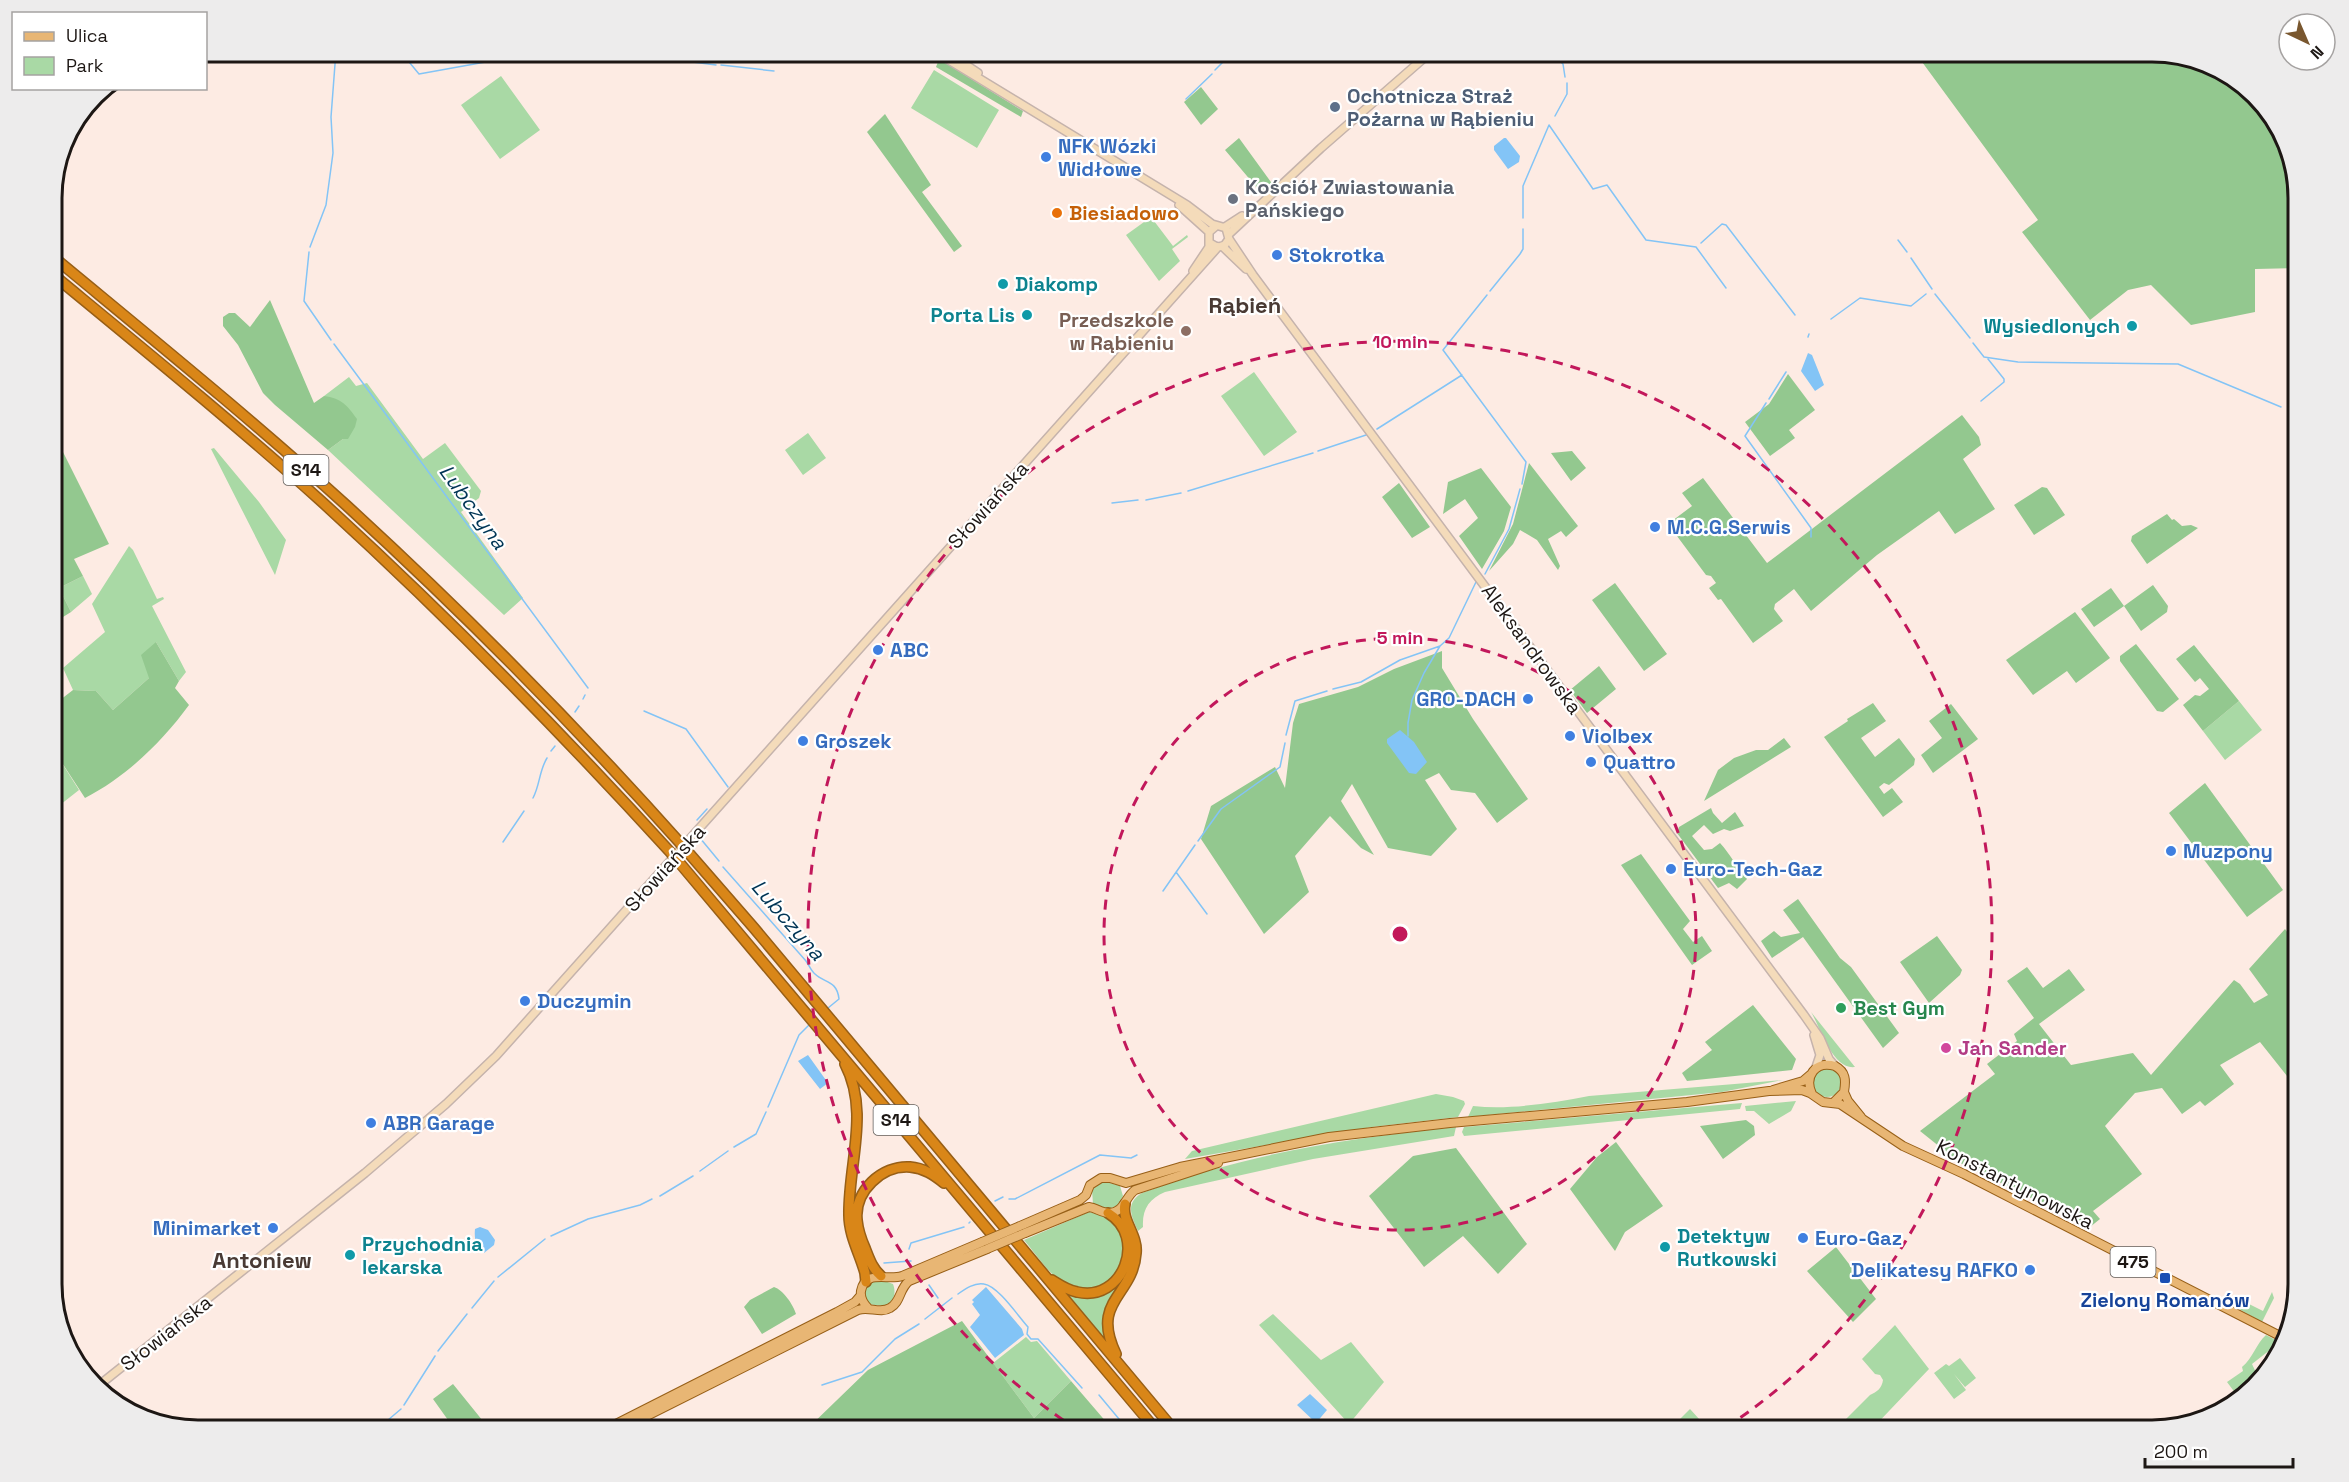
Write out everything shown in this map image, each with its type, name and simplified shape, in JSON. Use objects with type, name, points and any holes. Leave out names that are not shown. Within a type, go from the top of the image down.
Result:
[{"type":"highway","name":"S14","points":[[62,264],[249,419],[379,536],[532,684],[684,848],[828,1016],[1166,1420]]},
{"type":"highway","name":"S14","points":[[62,282],[254,442],[403,578],[529,701],[675,858],[1148,1420]]},
{"type":"highway","points":[[837,1048],[851,1076],[857,1095],[857,1128],[849,1213],[852,1234],[866,1282]]},
{"type":"highway","points":[[886,1277],[871,1264],[857,1220],[858,1208],[869,1185],[888,1171],[911,1167],[934,1176],[956,1191]]},
{"type":"highway","points":[[1122,1367],[1106,1329],[1112,1304],[1129,1277],[1136,1256],[1134,1234],[1124,1211],[1126,1201]]},
{"type":"highway","points":[[1044,1276],[1064,1288],[1083,1293],[1102,1290],[1115,1281],[1126,1263],[1128,1244],[1119,1221],[1108,1213]]},
{"type":"main road","points":[[1769,1091],[1803,1081],[1816,1067],[1826,1064],[1834,1066]]},
{"type":"main road","name":"475","points":[[1834,1066],[1844,1075],[1845,1092]]},
{"type":"main road","points":[[1810,1075],[1809,1084],[1813,1096]]},
{"type":"main road","points":[[1120,1183],[1180,1167],[1329,1137],[1468,1121],[1687,1102],[1769,1091],[1802,1090],[1813,1096]]},
{"type":"main road","points":[[1833,1103],[1845,1092]]},
{"type":"main road","name":"Konstantynowska","points":[[1845,1092],[1848,1101],[1864,1120]]},
{"type":"main road","name":"475","points":[[1813,1096],[1824,1102],[1833,1103]]},
{"type":"main road","name":"Konstantynowska","points":[[1833,1103],[1840,1104],[1903,1146],[1964,1174],[2277,1335]]},
{"type":"main road","points":[[1023,1229],[1084,1208],[1093,1208],[1108,1213],[1117,1211],[1130,1194],[1138,1188],[1241,1155]]},
{"type":"main road","points":[[639,1420],[840,1318],[868,1308],[878,1311],[887,1310],[895,1305],[904,1285],[909,1281],[1023,1229],[1084,1198],[1090,1185],[1101,1178],[1110,1178],[1120,1183],[1125,1189],[1126,1201]]},
{"type":"main road","points":[[1087,1193],[1093,1208]]},
{"type":"main road","points":[[624,1420],[855,1302],[861,1295],[866,1282],[910,1273],[984,1246]]},
{"type":"main road","points":[[886,1277],[900,1293]]},
{"type":"main road","points":[[861,1295],[868,1308]]},
{"type":"street","points":[[953,62],[1168,196],[1187,205],[1228,234]]},
{"type":"street","points":[[961,62],[1001,90]]},
{"type":"street","name":"Słowiańska","points":[[103,1382],[360,1178],[484,1069],[545,1004],[1220,247],[1228,234],[1420,62]]},
{"type":"street","points":[[1168,196],[1209,232],[1210,243]]},
{"type":"street","points":[[1209,232],[1216,226]]},
{"type":"street","name":"Aleksandrowska","points":[[1228,234],[1253,275],[1811,1023],[1834,1066]]},
{"type":"street","name":"Słowiańska","points":[[1178,293],[1207,252],[1210,243]]},
{"type":"street","name":"475","points":[[1210,243],[1220,247]]},
{"type":"street","name":"Aleksandrowska","points":[[1220,247],[1253,275]]},
{"type":"street","name":"Aleksandrowska","points":[[1811,1023],[1820,1055],[1816,1067]]},
{"type":"green space","points":[[938,62],[944,62],[1023,111],[1021,117],[936,67]]},
{"type":"green space","points":[[1922,62],[2169,63],[2195,69],[2227,84],[2254,108],[2269,129],[2283,162],[2288,197],[2288,268],[2255,269],[2255,312],[2191,325],[2151,285],[2128,290],[2090,320],[2022,232],[2038,220]]},
{"type":"green space","points":[[934,70],[999,110],[977,148],[911,108]]},
{"type":"green space","points":[[501,76],[540,130],[500,159],[461,105]]},
{"type":"green space","points":[[1201,87],[1218,109],[1201,125],[1184,102]]},
{"type":"green space","points":[[885,114],[931,185],[922,192],[962,246],[954,252],[867,132]]},
{"type":"green space","points":[[1239,138],[1273,185],[1263,195],[1225,150]]},
{"type":"green space","points":[[1151,217],[1173,246],[1187,235],[1188,237],[1172,249],[1180,261],[1159,281],[1126,235]]},
{"type":"green space","points":[[270,300],[314,403],[324,396],[335,398],[347,406],[357,419],[348,439],[343,439],[328,450],[263,393],[238,345],[223,326],[223,317],[229,313],[235,313],[250,327]]},
{"type":"green space","points":[[1254,372],[1297,432],[1264,456],[1221,396]]},
{"type":"green space","points":[[1788,374],[1815,410],[1789,430],[1795,438],[1770,456],[1745,422],[1769,404]]},
{"type":"green space","points":[[349,377],[356,386],[367,383],[423,459],[445,443],[481,491],[479,498],[461,512],[523,598],[504,615],[328,450],[343,439],[348,439],[324,396]]},
{"type":"green space","points":[[1962,415],[1979,437],[1981,445],[1963,459],[1995,509],[1955,534],[1939,511],[1877,555],[1811,611],[1794,589],[1775,604],[1774,609],[1783,621],[1753,643],[1721,599],[1718,600],[1709,588],[1716,583],[1711,576],[1706,575],[1668,524],[1692,506],[1682,493],[1703,478],[1767,563]]},
{"type":"green space","points":[[808,433],[826,458],[803,475],[785,450]]},
{"type":"green space","points":[[214,448],[259,502],[286,540],[275,575],[211,449]]},
{"type":"green space","points":[[62,450],[109,544],[74,559],[83,576],[62,586]]},
{"type":"green space","points":[[1572,451],[1586,468],[1571,481],[1551,453]]},
{"type":"green space","points":[[1529,463],[1578,526],[1566,537],[1561,531],[1548,539],[1560,566],[1558,570],[1537,540],[1520,530],[1513,544],[1489,571],[1513,524]]},
{"type":"green space","points":[[1481,468],[1511,507],[1504,531],[1482,569],[1459,536],[1478,518],[1465,499],[1443,514],[1448,482]]},
{"type":"green space","points":[[1399,483],[1430,527],[1412,538],[1382,497]]},
{"type":"green space","points":[[2042,487],[2047,488],[2065,515],[2034,535],[2014,505]]},
{"type":"green space","points":[[2167,514],[2182,526],[2191,525],[2198,528],[2147,564],[2131,541],[2132,536]]},
{"type":"green space","points":[[129,546],[157,599],[163,597],[164,599],[152,606],[186,672],[179,681],[156,642],[149,678],[113,710],[96,691],[73,690],[63,668],[105,632],[92,604]]},
{"type":"green space","points":[[83,576],[92,594],[71,612],[62,594],[62,586]]},
{"type":"green space","points":[[1615,583],[1667,654],[1644,671],[1592,600]]},
{"type":"green space","points":[[2153,585],[2168,606],[2167,612],[2141,631],[2124,606]]},
{"type":"green space","points":[[2111,588],[2124,606],[2094,627],[2081,609]]},
{"type":"green space","points":[[62,594],[71,612],[63,617],[62,615]]},
{"type":"green space","points":[[2075,612],[2110,658],[2076,683],[2067,671],[2033,695],[2006,660]]},
{"type":"green space","points":[[156,642],[179,681],[175,688],[189,705],[142,758],[115,780],[85,798],[62,763],[62,698],[73,690],[96,691],[113,710],[149,678],[141,655]]},
{"type":"green space","points":[[2136,644],[2179,699],[2163,712],[2157,711],[2120,661],[2120,656]]},
{"type":"green space","points":[[2194,645],[2239,701],[2203,731],[2183,705],[2195,695],[2200,696],[2209,689],[2200,678],[2195,682],[2176,659]]},
{"type":"green space","points":[[1442,651],[1442,668],[1473,719],[1528,799],[1497,823],[1475,793],[1451,790],[1439,773],[1425,780],[1457,829],[1431,856],[1388,848],[1352,784],[1341,801],[1374,855],[1361,848],[1330,816],[1295,856],[1309,892],[1264,934],[1201,839],[1211,806],[1275,767],[1285,788],[1293,723],[1299,704],[1358,687],[1394,669]]},
{"type":"green space","points":[[1599,666],[1616,689],[1587,713],[1570,690]]},
{"type":"green space","points":[[2239,701],[2262,730],[2225,760],[2203,731]]},
{"type":"green space","points":[[1873,703],[1886,721],[1861,738],[1875,757],[1899,738],[1915,759],[1914,765],[1889,785],[1884,783],[1879,787],[1884,794],[1892,788],[1903,802],[1883,817],[1824,737]]},
{"type":"green space","points":[[1951,704],[1978,739],[1933,773],[1921,755],[1942,738],[1929,721]]},
{"type":"green space","points":[[1784,738],[1791,747],[1704,801],[1718,770],[1734,758],[1756,750],[1768,750]]},
{"type":"green space","points":[[62,763],[79,790],[62,803]]},
{"type":"green space","points":[[2205,783],[2283,890],[2247,917],[2169,813]]},
{"type":"green space","points":[[1711,808],[1722,823],[1735,812],[1744,826],[1730,831],[1724,829],[1713,834],[1704,825],[1692,836],[1704,850],[1712,849],[1720,843],[1747,879],[1737,889],[1729,883],[1718,888],[1677,833],[1679,827]]},
{"type":"green space","points":[[1641,854],[1690,921],[1683,929],[1693,942],[1702,936],[1712,951],[1692,965],[1621,865]]},
{"type":"green space","points":[[1798,899],[1840,958],[1851,967],[1899,1033],[1883,1048],[1803,937],[1772,958],[1761,941],[1774,931],[1781,937],[1800,933],[1783,910]]},
{"type":"green space","points":[[2285,929],[2288,933],[2288,1077],[2260,1042],[2220,1065],[2234,1084],[2205,1106],[2200,1101],[2182,1114],[2162,1088],[2135,1093],[2105,1126],[2142,1174],[2093,1211],[2100,1219],[2090,1227],[1960,1163],[1920,1131],[1995,1074],[1987,1064],[2017,1041],[2014,1034],[2034,1018],[2007,981],[2027,967],[2043,988],[2069,969],[2085,990],[2039,1024],[2071,1065],[2133,1053],[2151,1075],[2234,980],[2240,984],[2254,1003],[2268,995],[2249,969]]},
{"type":"green space","points":[[1937,936],[1962,970],[1960,975],[1929,1003],[1900,962]]},
{"type":"green space","points":[[1753,1005],[1796,1059],[1792,1070],[1687,1081],[1682,1073],[1712,1050],[1705,1042]]},
{"type":"green space","points":[[1811,1012],[1855,1067],[1840,1062],[1834,1055]]},
{"type":"green space","points":[[1827,1069],[1837,1073],[1841,1083],[1837,1093],[1827,1097],[1817,1093],[1813,1083],[1817,1073]]},
{"type":"green space","points":[[1783,1080],[1722,1092],[1468,1117],[1473,1106],[1517,1106],[1589,1096]]},
{"type":"green space","points":[[1436,1094],[1464,1101],[1465,1104],[1458,1117],[1372,1127],[1185,1159],[1192,1151]]},
{"type":"green space","points":[[1796,1101],[1791,1111],[1769,1124],[1754,1111],[1746,1111],[1745,1106]]},
{"type":"green space","points":[[1742,1103],[1740,1109],[1464,1136],[1462,1132],[1464,1127]]},
{"type":"green space","points":[[1746,1120],[1754,1126],[1755,1135],[1723,1159],[1700,1126]]},
{"type":"green space","points":[[1456,1127],[1454,1136],[1313,1159],[1165,1192],[1148,1205],[1145,1210],[1143,1227],[1138,1231],[1132,1215],[1131,1205],[1142,1193],[1219,1168],[1336,1142]]},
{"type":"green space","points":[[1616,1142],[1663,1206],[1625,1232],[1615,1251],[1570,1189],[1597,1157]]},
{"type":"green space","points":[[1456,1148],[1527,1244],[1498,1274],[1463,1236],[1424,1267],[1369,1196],[1413,1156]]},
{"type":"green space","points":[[1103,1181],[1120,1186],[1123,1196],[1118,1205],[1109,1209],[1093,1204],[1092,1190]]},
{"type":"green space","points":[[1089,1212],[1106,1217],[1116,1224],[1124,1248],[1118,1270],[1110,1279],[1090,1289],[1065,1284],[1043,1264],[1024,1240]]},
{"type":"green space","points":[[1836,1247],[1876,1299],[1853,1322],[1807,1271]]},
{"type":"green space","points":[[882,1280],[893,1284],[895,1292],[892,1301],[883,1306],[867,1304],[866,1286]]},
{"type":"green space","points":[[1117,1285],[1107,1305],[1104,1318],[1105,1339],[1066,1292],[1080,1296],[1093,1296],[1105,1293]]},
{"type":"green space","points":[[774,1287],[787,1298],[796,1314],[762,1334],[744,1307],[750,1300]]},
{"type":"green space","points":[[2272,1292],[2274,1298],[2262,1322],[2230,1304],[2233,1296],[2263,1311]]},
{"type":"green space","points":[[1273,1314],[1321,1360],[1351,1342],[1384,1382],[1352,1420],[1345,1420],[1259,1325]]},
{"type":"green space","points":[[962,1321],[1034,1418],[1071,1381],[1105,1420],[816,1420],[868,1370]]},
{"type":"green space","points":[[1895,1325],[1929,1369],[1880,1420],[1845,1420],[1877,1391],[1883,1380],[1862,1359]]},
{"type":"green space","points":[[2266,1335],[2275,1340],[2271,1349],[2252,1364],[2255,1371],[2234,1392],[2227,1382],[2243,1371],[2242,1367]]},
{"type":"green space","points":[[1026,1337],[1031,1342],[1037,1341],[1071,1381],[1034,1418],[993,1363]]},
{"type":"green space","points":[[1960,1358],[1976,1378],[1965,1387],[1954,1374],[1966,1390],[1954,1399],[1934,1373]]},
{"type":"green space","points":[[453,1384],[482,1420],[448,1420],[433,1399]]},
{"type":"green space","points":[[1690,1409],[1700,1420],[1679,1420]]},
{"type":"water","points":[[1504,138],[1520,156],[1519,162],[1508,169],[1494,150],[1494,146]]},
{"type":"water","points":[[1808,353],[1812,355],[1824,385],[1815,391],[1801,371]]},
{"type":"water","points":[[1400,730],[1414,742],[1427,762],[1416,774],[1409,773],[1387,743],[1387,739]]},
{"type":"water","points":[[808,1055],[828,1083],[820,1089],[798,1061]]},
{"type":"water","points":[[480,1227],[488,1230],[495,1240],[494,1245],[484,1253],[475,1239],[475,1229]]},
{"type":"water","points":[[986,1287],[1022,1329],[1024,1335],[995,1358],[970,1327],[980,1315],[972,1304],[974,1302],[972,1300]]},
{"type":"water","points":[[1310,1394],[1327,1410],[1319,1420],[1313,1420],[1297,1405]]},
{"type":"waterway","name":"Lubczyna","points":[[310,247],[326,205],[333,153],[331,117],[335,62]]},
{"type":"waterway","points":[[409,62],[419,74],[485,62]]},
{"type":"waterway","points":[[693,62],[716,65]]},
{"type":"waterway","points":[[1215,70],[1223,62]]},
{"type":"waterway","points":[[1561,62],[1565,77]]},
{"type":"waterway","points":[[721,65],[774,71]]},
{"type":"waterway","points":[[1186,99],[1212,74]]},
{"type":"waterway","points":[[1555,116],[1567,94],[1567,83]]},
{"type":"waterway","points":[[1523,218],[1523,186],[1549,125],[1593,189],[1607,185],[1646,240],[1696,247],[1726,288]]},
{"type":"waterway","points":[[1701,243],[1722,224],[1726,225],[1795,315]]},
{"type":"waterway","points":[[1490,291],[1523,249],[1523,229]]},
{"type":"waterway","points":[[1898,240],[1907,252]]},
{"type":"waterway","name":"Lubczyna","points":[[309,252],[304,301],[331,340]]},
{"type":"waterway","points":[[1911,258],[1932,289]]},
{"type":"waterway","points":[[1831,319],[1860,298],[1911,306],[1926,294]]},
{"type":"waterway","points":[[1935,294],[1970,338]]},
{"type":"waterway","points":[[1487,295],[1443,350],[1526,462],[1522,484]]},
{"type":"waterway","points":[[1973,343],[1984,357],[2018,362],[2178,364],[2281,407]]},
{"type":"waterway","name":"Lubczyna","points":[[334,344],[588,688]]},
{"type":"waterway","points":[[1981,401],[2004,382],[1988,359]]},
{"type":"waterway","points":[[1769,399],[1786,372]]},
{"type":"waterway","points":[[1377,429],[1462,375]]},
{"type":"waterway","points":[[1766,403],[1745,436],[1811,528],[1811,537]]},
{"type":"waterway","points":[[1318,451],[1366,435]]},
{"type":"waterway","points":[[1188,491],[1313,453]]},
{"type":"waterway","points":[[1485,574],[1509,529],[1520,489]]},
{"type":"waterway","points":[[1146,500],[1181,493]]},
{"type":"waterway","points":[[1112,503],[1138,500]]},
{"type":"waterway","points":[[1408,736],[1412,700],[1440,646],[1449,638],[1476,582]]},
{"type":"waterway","points":[[1333,689],[1361,682],[1400,660],[1440,646]]},
{"type":"waterway","points":[[1286,735],[1295,701],[1327,691]]},
{"type":"waterway","name":"Lubczyna","points":[[583,699],[585,695]]},
{"type":"waterway","name":"Lubczyna","points":[[575,712],[579,706]]},
{"type":"waterway","name":"Lubczyna","points":[[644,711],[686,729],[728,787]]},
{"type":"waterway","points":[[1198,841],[1221,809],[1280,767],[1285,743]]},
{"type":"waterway","name":"Lubczyna","points":[[551,751],[555,746]]},
{"type":"waterway","name":"Lubczyna","points":[[533,798],[547,758]]},
{"type":"waterway","name":"Lubczyna","points":[[697,820],[707,809]]},
{"type":"waterway","name":"Lubczyna","points":[[503,842],[524,811]]},
{"type":"waterway","name":"Lubczyna","points":[[700,838],[719,861]]},
{"type":"waterway","points":[[1163,891],[1195,845]]},
{"type":"waterway","name":"Lubczyna","points":[[723,867],[814,973],[836,988],[839,999],[828,1008]]},
{"type":"waterway","points":[[1176,872],[1207,914]]},
{"type":"waterway","name":"Lubczyna","points":[[768,1107],[799,1035],[811,1023]]},
{"type":"waterway","name":"Lubczyna","points":[[734,1147],[756,1134],[766,1112]]},
{"type":"waterway","name":"Lubczyna","points":[[700,1171],[728,1151]]},
{"type":"waterway","points":[[1009,1199],[1015,1199],[1100,1155],[1131,1158],[1137,1155]]},
{"type":"waterway","name":"Lubczyna","points":[[660,1196],[693,1176]]},
{"type":"waterway","points":[[995,1201],[1003,1197]]},
{"type":"waterway","name":"Lubczyna","points":[[551,1236],[588,1219],[640,1205],[652,1199]]},
{"type":"waterway","points":[[909,1249],[911,1243],[964,1227]]},
{"type":"waterway","name":"Lubczyna","points":[[498,1277],[545,1239]]},
{"type":"waterway","points":[[884,1263],[911,1261]]},
{"type":"waterway","name":"Lubczyna","points":[[472,1308],[494,1281]]},
{"type":"waterway","points":[[958,1294],[977,1284],[990,1286],[1008,1302],[1028,1327],[1027,1334],[1031,1339],[1038,1339],[1082,1388]]},
{"type":"waterway","points":[[929,1285],[938,1298]]},
{"type":"waterway","points":[[925,1319],[952,1298]]},
{"type":"waterway","name":"Lubczyna","points":[[438,1351],[467,1314]]},
{"type":"waterway","points":[[822,1385],[862,1372],[895,1339],[919,1324]]},
{"type":"waterway","name":"Lubczyna","points":[[404,1405],[435,1356]]},
{"type":"waterway","points":[[1099,1395],[1120,1420]]},
{"type":"waterway","name":"Lubczyna","points":[[388,1420],[401,1409]]},
{"type":"place","name":"Ochotnicza Straż Pożarna w Rąbieniu","points":[[1335,107]]},
{"type":"place","name":"NFK Wózki Widłowe","points":[[1046,157]]},
{"type":"place","name":"Kościół Zwiastowania Pańskiego","points":[[1233,199]]},
{"type":"place","name":"Biesiadowo","points":[[1057,213]]},
{"type":"place","name":"Stokrotka","points":[[1277,255]]},
{"type":"place","name":"Diakomp","points":[[1003,284]]},
{"type":"place","name":"Porta Lis","points":[[1027,315]]},
{"type":"place","name":"Wysiedlonych","points":[[2132,326]]},
{"type":"place","name":"Przedszkole w Rąbieniu","points":[[1186,331]]},
{"type":"place","name":"M.C.G.Serwis","points":[[1655,527]]},
{"type":"place","name":"ABC","points":[[878,650]]},
{"type":"place","name":"GRO-DACH","points":[[1528,699]]},
{"type":"place","name":"Violbex","points":[[1570,736]]},
{"type":"place","name":"Groszek","points":[[803,741]]},
{"type":"place","name":"Quattro","points":[[1591,762]]},
{"type":"place","name":"Muzpony","points":[[2171,851]]},
{"type":"place","name":"Euro-Tech-Gaz","points":[[1671,869]]},
{"type":"place","name":"Duczymin","points":[[525,1001]]},
{"type":"place","name":"Best Gym","points":[[1841,1008]]},
{"type":"place","name":"Jan Sander","points":[[1946,1048]]},
{"type":"place","name":"ABR Garage","points":[[371,1123]]},
{"type":"place","name":"Minimarket","points":[[273,1228]]},
{"type":"place","name":"Euro-Gaz","points":[[1803,1238]]},
{"type":"place","name":"Detektyw Rutkowski","points":[[1665,1247]]},
{"type":"place","name":"Przychodnia lekarska","points":[[350,1255]]},
{"type":"place","name":"Delikatesy RAFKO","points":[[2030,1270]]},
{"type":"place","name":"Zielony Romanów","points":[[2165,1278]]},
{"type":"district","name":"Rąbień","points":[[1245,305]]},
{"type":"district","name":"Antoniew","points":[[262,1260]]}]
